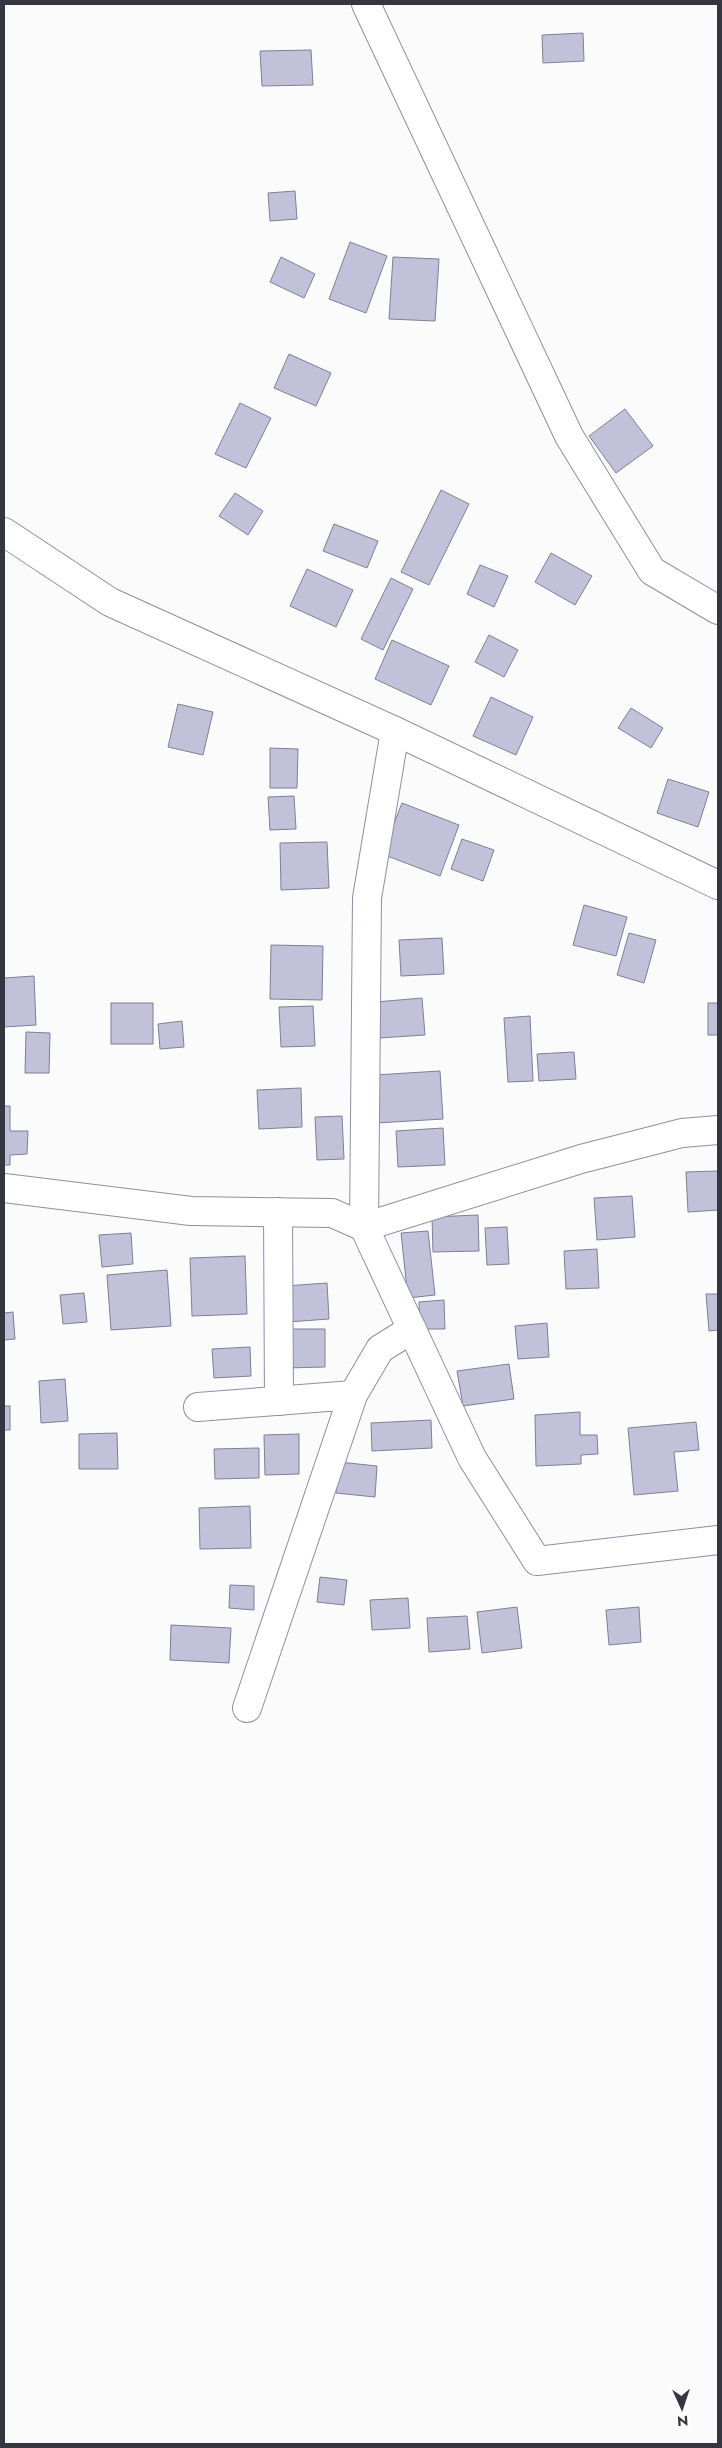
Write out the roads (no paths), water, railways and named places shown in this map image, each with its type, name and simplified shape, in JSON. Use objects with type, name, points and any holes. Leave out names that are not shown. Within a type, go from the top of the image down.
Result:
[{"type":"street","points":[[366,4],[569,436],[652,570],[718,610]]},
{"type":"street","points":[[4,532],[110,602],[395,731],[718,885]]},
{"type":"street","points":[[395,731],[367,898],[364,1227],[472,1458],[538,1561],[718,1540]]},
{"type":"street","points":[[4,1188],[191,1211],[332,1213],[364,1227],[582,1159],[682,1133],[718,1130]]},
{"type":"street","points":[[278,1212],[279,1401]]},
{"type":"street","points":[[247,1708],[353,1395],[380,1349],[412,1329]]},
{"type":"street","points":[[198,1407],[353,1395]]}]
